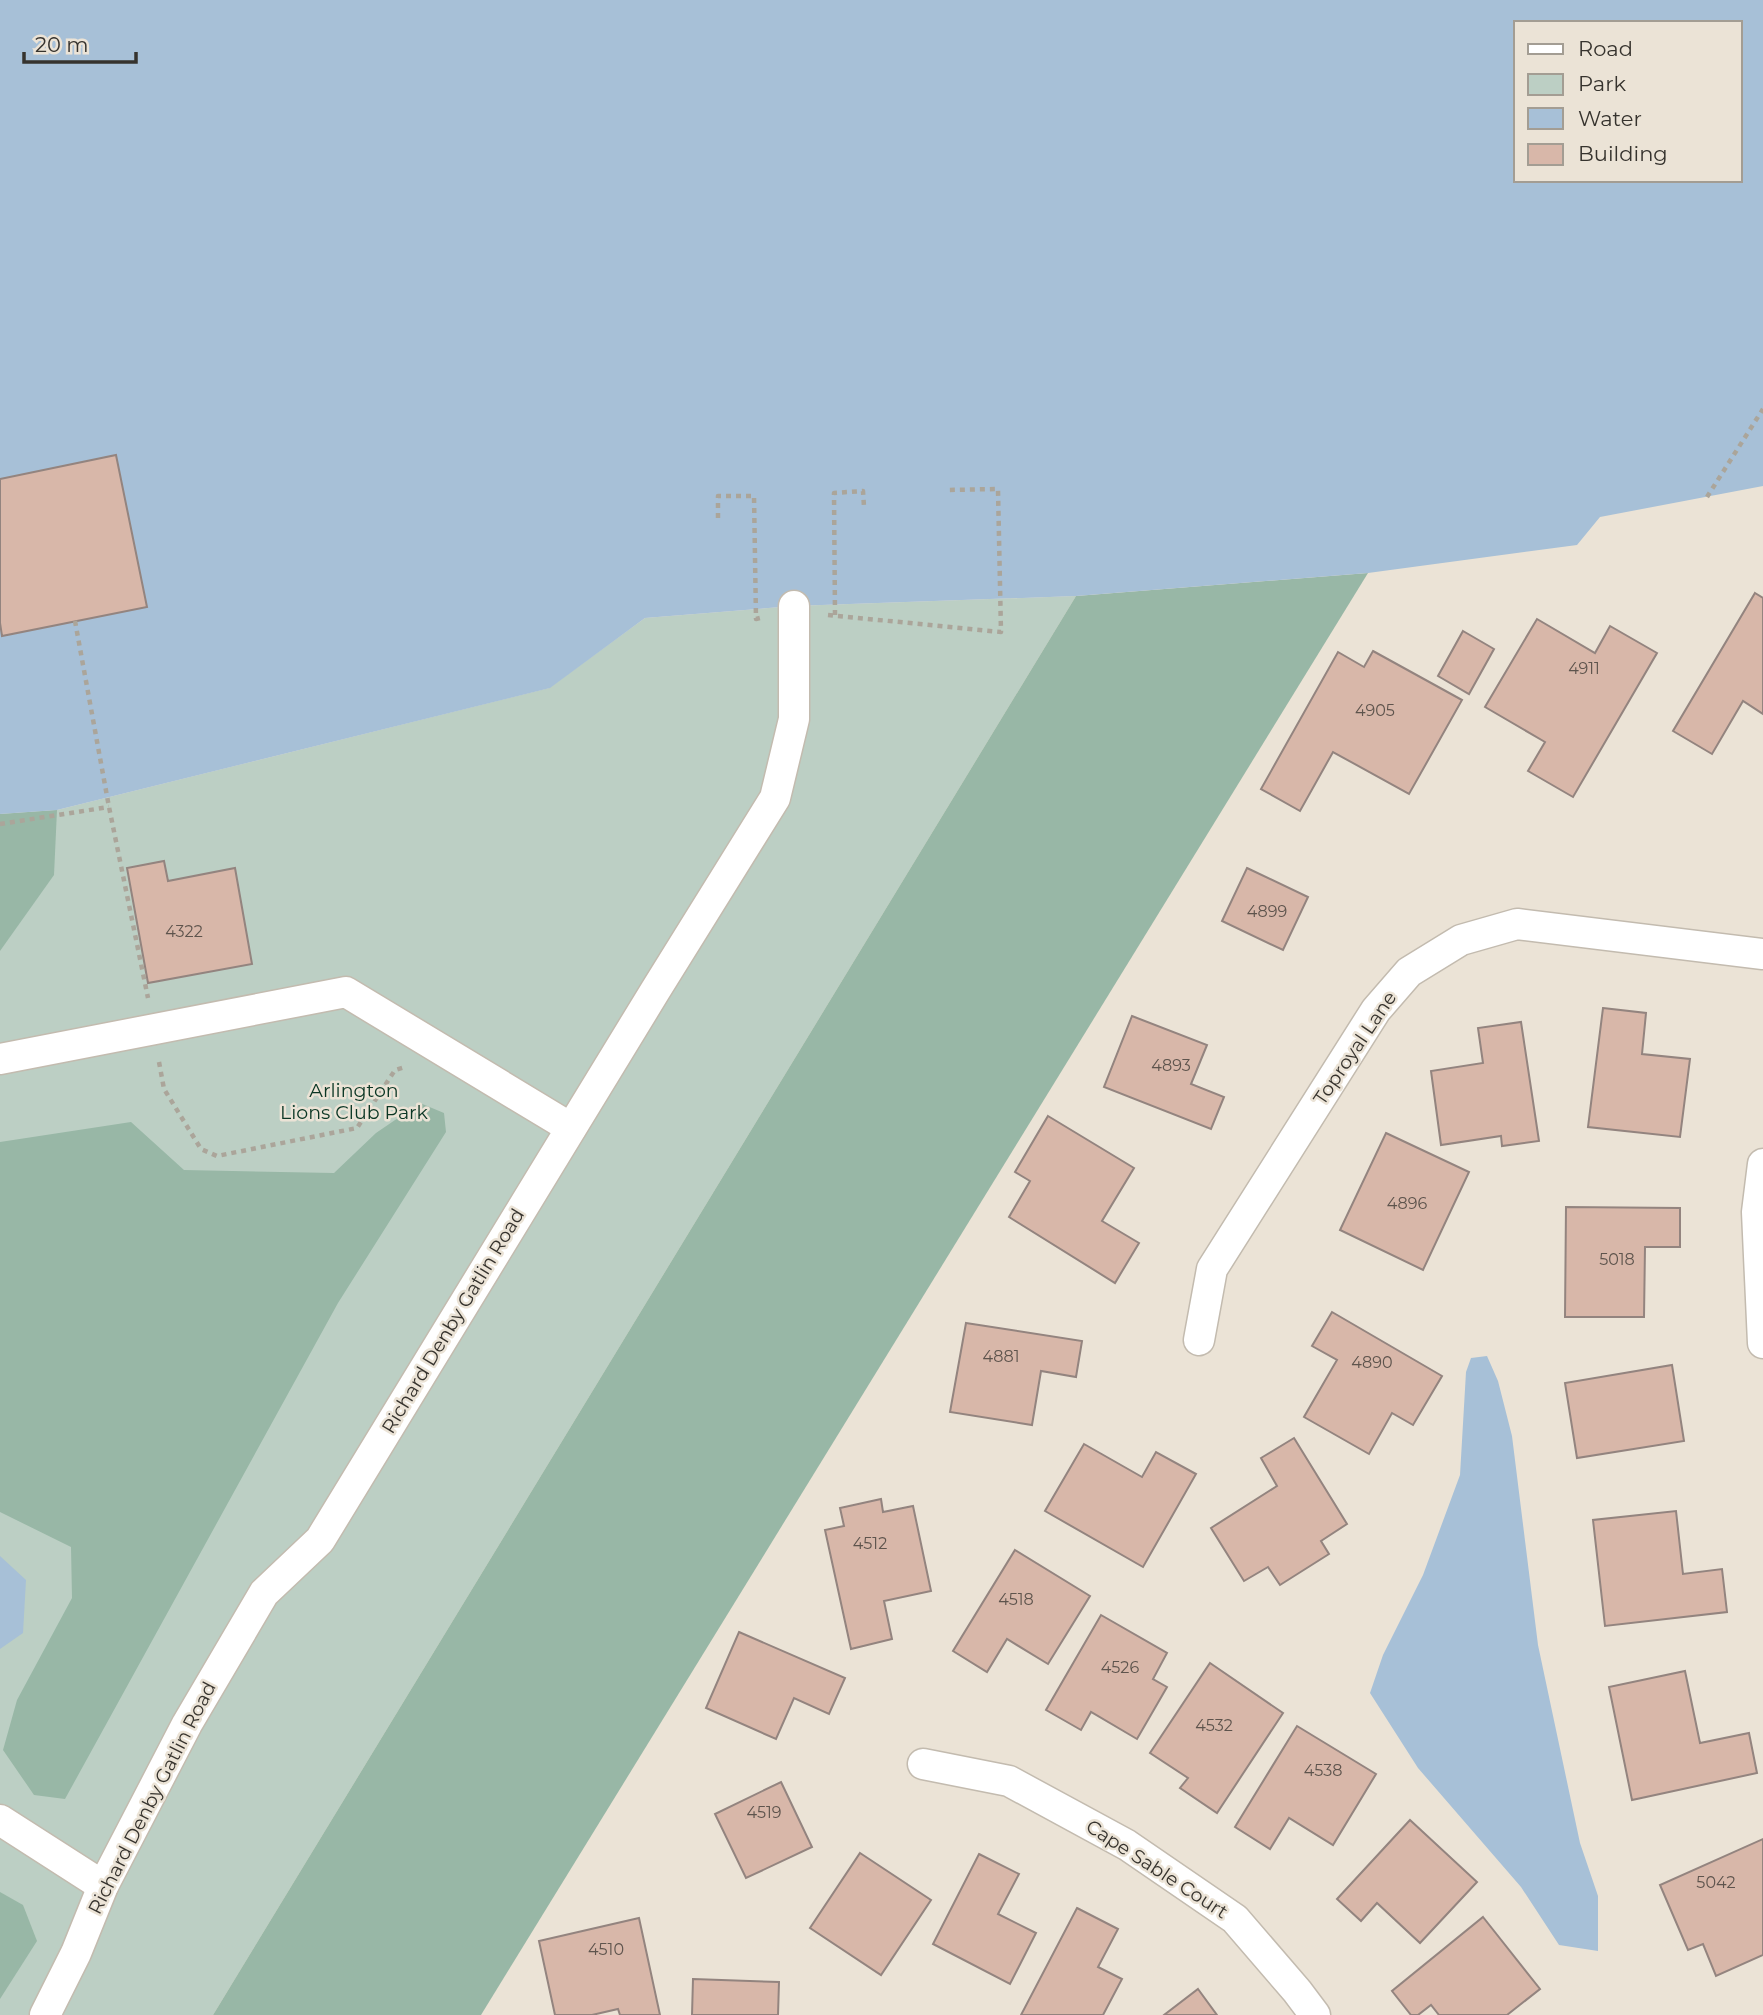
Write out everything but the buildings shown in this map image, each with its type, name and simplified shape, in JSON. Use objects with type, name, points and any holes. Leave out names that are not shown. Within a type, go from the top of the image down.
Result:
[{"type":"street","name":"Richard Denby Gatlin Road","points":[[45,2015],[76,1953],[103,1886],[187,1724],[264,1593],[320,1540],[570,1128],[775,798],[794,719],[794,611]]},
{"type":"street","name":"Toproyal Lane","points":[[1199,1340],[1212,1269],[1376,1010],[1409,972],[1461,940],[1517,924],[1763,954]]},
{"type":"street","points":[[0,1059],[346,992],[570,1128]]},
{"type":"street","points":[[1763,1164],[1757,1212],[1763,1343]]},
{"type":"street","name":"Cape Sable Court","points":[[923,1764],[1009,1782],[1127,1845],[1235,1919],[1315,2015]]},
{"type":"street","points":[[0,1820],[103,1886]]},
{"type":"path","points":[[1707,497],[1763,410]]},
{"type":"path","points":[[718,518],[718,496],[754,496],[756,619],[794,611],[1001,632],[998,489],[948,490]]},
{"type":"path","points":[[835,615],[834,493],[863,491],[864,507]]},
{"type":"path","points":[[0,824],[109,807],[75,621]]},
{"type":"green space","points":[[1368,573],[481,2015],[213,2015],[1076,596]]},
{"type":"green space","name":"Arlington Lions Club Park","points":[[1076,596],[213,2015],[0,2015],[0,814],[57,810],[549,688],[645,618],[794,606]]},
{"type":"green space","points":[[57,810],[54,875],[0,951],[0,814]]},
{"type":"green space","points":[[420,1103],[444,1113],[446,1132],[338,1303],[65,1799],[34,1795],[3,1750],[17,1700],[72,1598],[71,1547],[0,1512],[0,1142],[131,1122],[184,1170],[334,1173],[376,1133]]},
{"type":"green space","points":[[0,1892],[23,1905],[37,1941],[0,1999]]},
{"type":"water","points":[[0,0],[1763,0],[1763,486],[1600,517],[1577,545],[1368,573],[1076,596],[794,606],[645,618],[550,688],[57,810],[0,814]]},
{"type":"water","points":[[1487,1356],[1498,1381],[1512,1436],[1538,1645],[1580,1843],[1598,1896],[1598,1951],[1559,1945],[1521,1887],[1418,1768],[1370,1693],[1383,1655],[1423,1575],[1460,1475],[1466,1372],[1471,1358]]},
{"type":"water","points":[[0,1556],[26,1580],[23,1633],[0,1649]]}]
